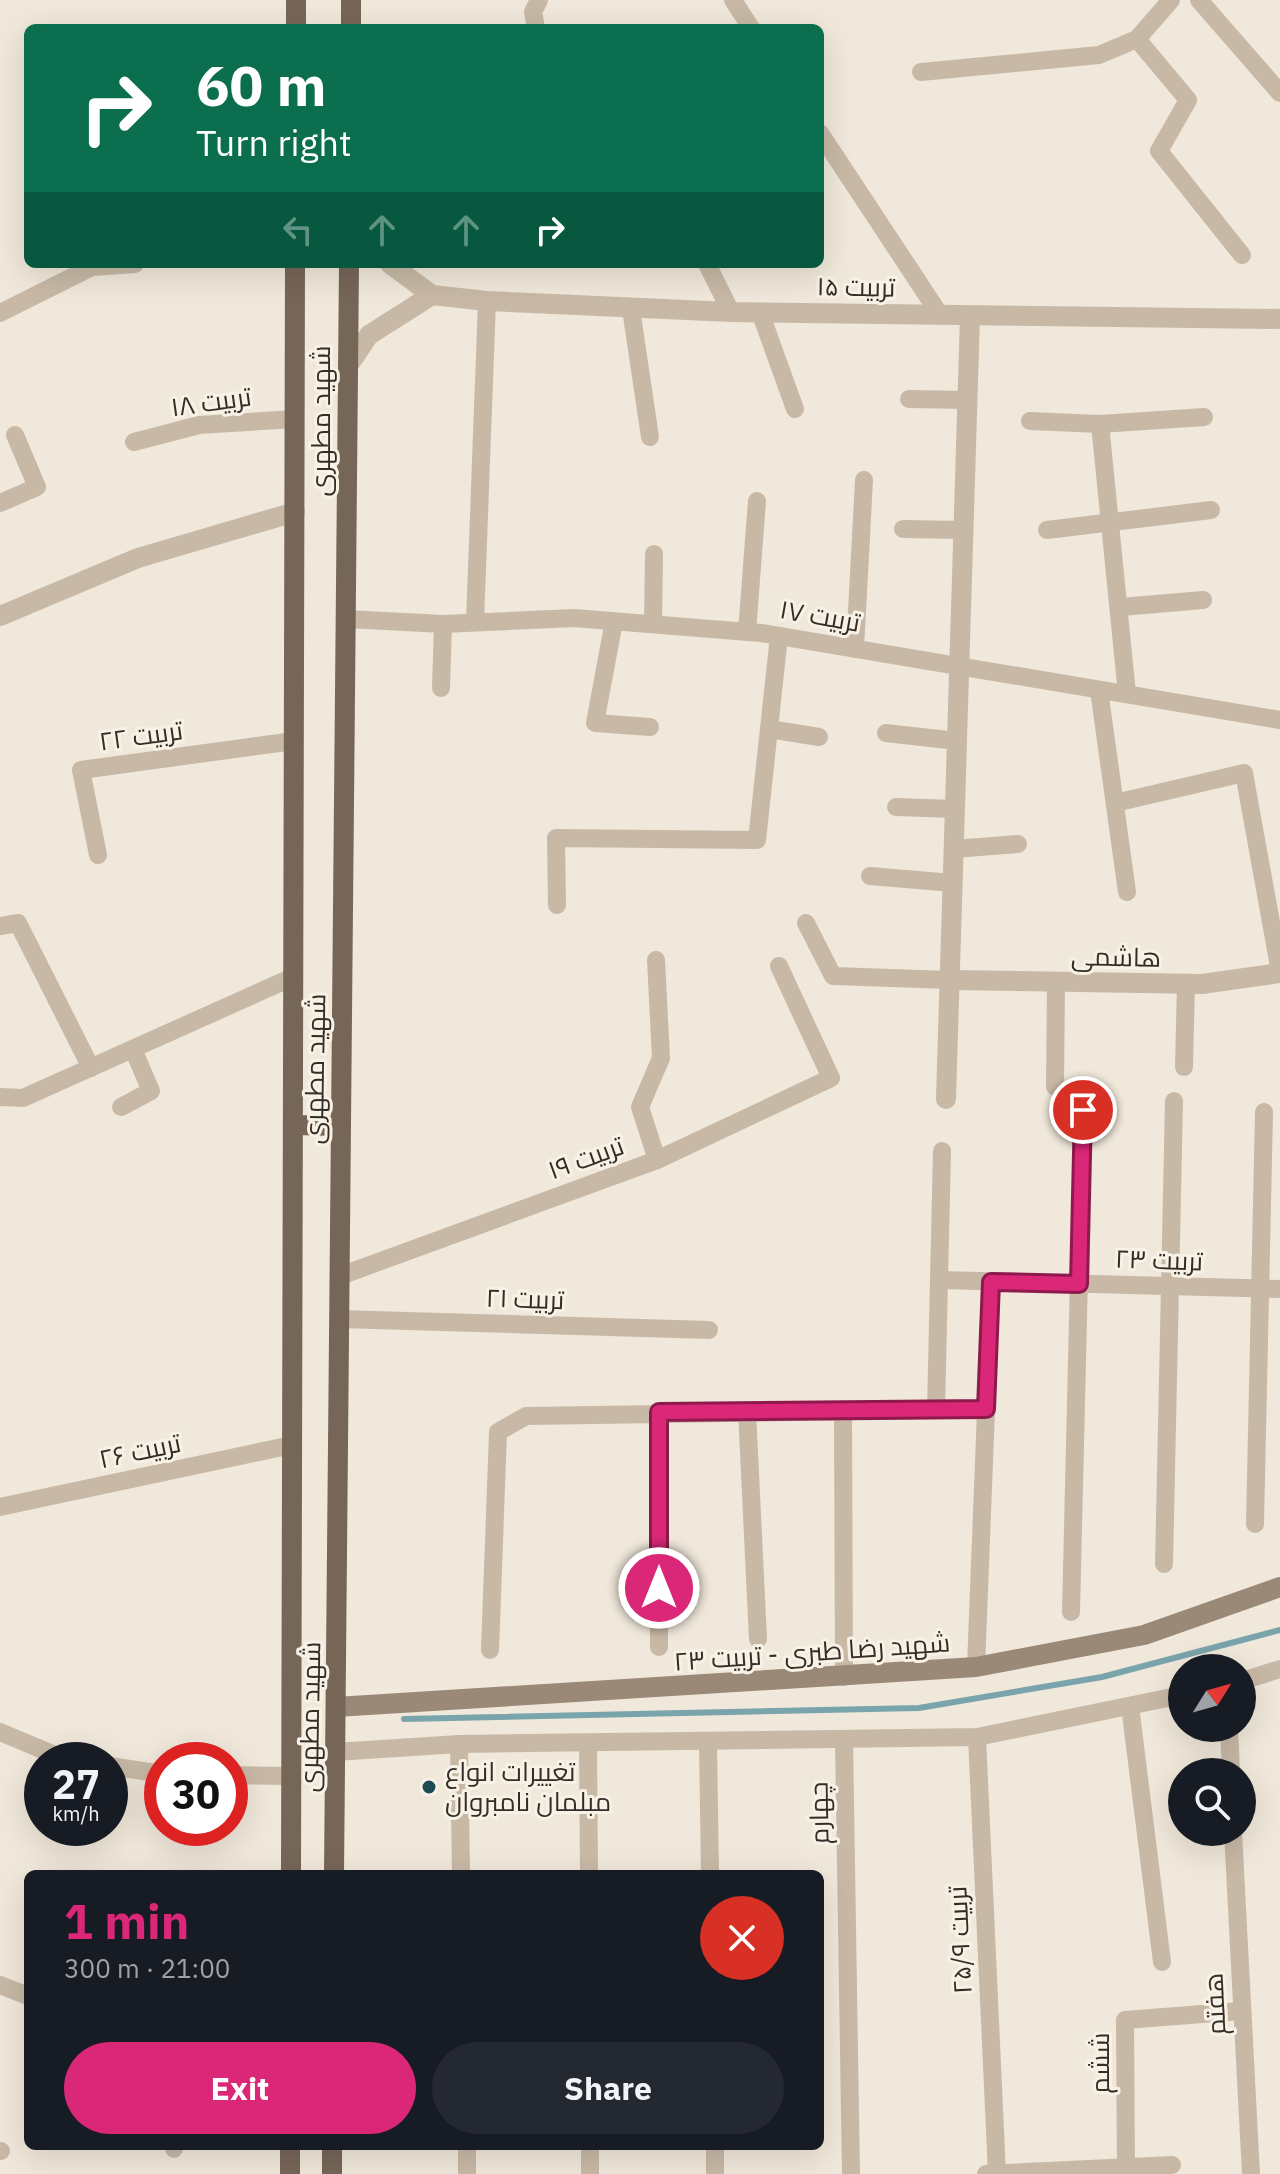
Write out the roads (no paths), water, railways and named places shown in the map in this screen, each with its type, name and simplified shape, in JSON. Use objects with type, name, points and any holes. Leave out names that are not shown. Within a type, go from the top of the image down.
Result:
[{"type":"main road","points":[[296,0],[296,24]]},
{"type":"main road","points":[[351,0],[351,24]]},
{"type":"main road","name":"شهید مطهری","points":[[291,1870],[295,268]]},
{"type":"main road","name":"شهید مطهری","points":[[334,1870],[349,268]]},
{"type":"main road","points":[[293,1125],[341,1126]]},
{"type":"main road","name":"شهید رضا طبری - تربیت ۲۳","points":[[336,1707],[976,1667],[1144,1635],[1280,1587]]},
{"type":"main road","points":[[290,2150],[290,2174]]},
{"type":"main road","points":[[332,2150],[332,2174]]},
{"type":"street","points":[[535,24],[533,12],[539,0]]},
{"type":"street","points":[[733,0],[748,24]]},
{"type":"street","points":[[921,72],[1099,55],[1137,39],[1171,0]]},
{"type":"street","points":[[1199,0],[1280,93]]},
{"type":"street","points":[[1137,39],[1188,100],[1159,151],[1242,255]]},
{"type":"street","points":[[824,139],[940,315]]},
{"type":"street","points":[[0,313],[90,268]]},
{"type":"street","points":[[348,366],[369,335],[432,295],[395,268]]},
{"type":"street","points":[[709,268],[731,312]]},
{"type":"street","name":"تربیت ۱۵","points":[[432,295],[487,301],[731,312],[1280,319]]},
{"type":"street","points":[[475,622],[487,301]]},
{"type":"street","points":[[631,309],[650,437]]},
{"type":"street","points":[[760,312],[795,409]]},
{"type":"street","points":[[946,1099],[970,316]]},
{"type":"street","points":[[909,399],[968,400]]},
{"type":"street","points":[[1030,421],[1100,424],[1204,417]]},
{"type":"street","name":"تربیت ۱۸","points":[[134,442],[199,425],[295,419]]},
{"type":"street","points":[[1100,424],[1121,607],[1127,694]]},
{"type":"street","points":[[0,503],[37,487],[15,435]]},
{"type":"street","points":[[855,649],[864,480]]},
{"type":"street","points":[[747,632],[757,501]]},
{"type":"street","points":[[1047,530],[1211,510]]},
{"type":"street","points":[[0,616],[138,558],[295,512]]},
{"type":"street","points":[[903,529],[962,530]]},
{"type":"street","points":[[653,624],[654,554]]},
{"type":"street","points":[[1121,607],[1203,600]]},
{"type":"street","name":"تربیت ۱۷","points":[[346,619],[443,624],[574,618],[747,632],[1280,720]]},
{"type":"street","points":[[614,621],[595,723],[650,727]]},
{"type":"street","points":[[441,688],[443,624]]},
{"type":"street","points":[[557,905],[556,838],[757,840],[779,636]]},
{"type":"street","points":[[1099,690],[1127,892]]},
{"type":"street","points":[[769,729],[819,737]]},
{"type":"street","points":[[886,733],[957,741]]},
{"type":"street","name":"تربیت ۲۲","points":[[98,855],[81,770],[294,741]]},
{"type":"street","points":[[1115,803],[1244,773],[1280,973]]},
{"type":"street","points":[[896,807],[955,809]]},
{"type":"street","points":[[954,849],[1018,844]]},
{"type":"street","points":[[870,876],[953,883]]},
{"type":"street","points":[[0,926],[18,923],[91,1068]]},
{"type":"street","points":[[806,923],[833,976],[950,980]]},
{"type":"street","name":"تربیت ۱۹","points":[[340,1276],[657,1160],[640,1107],[661,1058],[656,960]]},
{"type":"street","points":[[657,1160],[831,1078],[779,966]]},
{"type":"street","name":"هاشمی","points":[[950,980],[1186,984],[1280,973]]},
{"type":"street","points":[[0,1097],[23,1098],[293,977]]},
{"type":"street","points":[[1055,1087],[1056,982]]},
{"type":"street","points":[[1184,1067],[1186,984]]},
{"type":"street","points":[[121,1107],[151,1091],[133,1049]]},
{"type":"street","points":[[1164,1564],[1174,1101]]},
{"type":"street","points":[[1071,1612],[1083,1110]]},
{"type":"street","points":[[1255,1524],[1264,1112]]},
{"type":"street","points":[[936,1410],[942,1151]]},
{"type":"street","name":"تربیت ۲۳","points":[[940,1280],[1280,1289]]},
{"type":"street","points":[[976,1667],[991,1282]]},
{"type":"street","name":"تربیت ۲۱","points":[[339,1319],[709,1330]]},
{"type":"street","points":[[490,1650],[498,1432],[526,1416],[986,1409]]},
{"type":"street","points":[[747,1411],[758,1639]]},
{"type":"street","points":[[843,1411],[844,1677]]},
{"type":"street","points":[[659,1412],[659,1647]]},
{"type":"street","name":"تربیت ۲۶","points":[[0,1507],[292,1445]]},
{"type":"street","points":[[1256,1677],[1280,1669]]},
{"type":"street","points":[[335,1752],[459,1744],[977,1737],[1168,1698]]},
{"type":"street","points":[[1130,1706],[1162,1962]]},
{"type":"street","points":[[0,1732],[24,1742]]},
{"type":"street","name":"تربیت ۲۵/۹","points":[[977,1737],[996,2141],[994,2174]]},
{"type":"street","name":"چهارم","points":[[844,1740],[851,2174]]},
{"type":"street","points":[[708,1743],[710,1870]]},
{"type":"street","points":[[459,1744],[461,1870]]},
{"type":"street","points":[[588,1744],[589,1870]]},
{"type":"street","points":[[248,1775],[291,1776]]},
{"type":"street","name":"هفتم","points":[[1234,1846],[1251,2174]]},
{"type":"street","points":[[0,1985],[24,1994]]},
{"type":"street","name":"ششم","points":[[1126,2171],[1125,2020],[1241,2011]]},
{"type":"street","points":[[467,2150],[467,2174]]},
{"type":"street","points":[[590,2150],[590,2174]]},
{"type":"street","points":[[715,2150],[715,2174]]},
{"type":"street","points":[[994,2174],[1126,2171],[1172,2165]]},
{"type":"waterway","points":[[404,1719],[919,1708],[1102,1677],[1280,1630]]},
{"type":"place","name":"تغییرات انواع مبلمان نامبروان","points":[[429,1787]]}]
